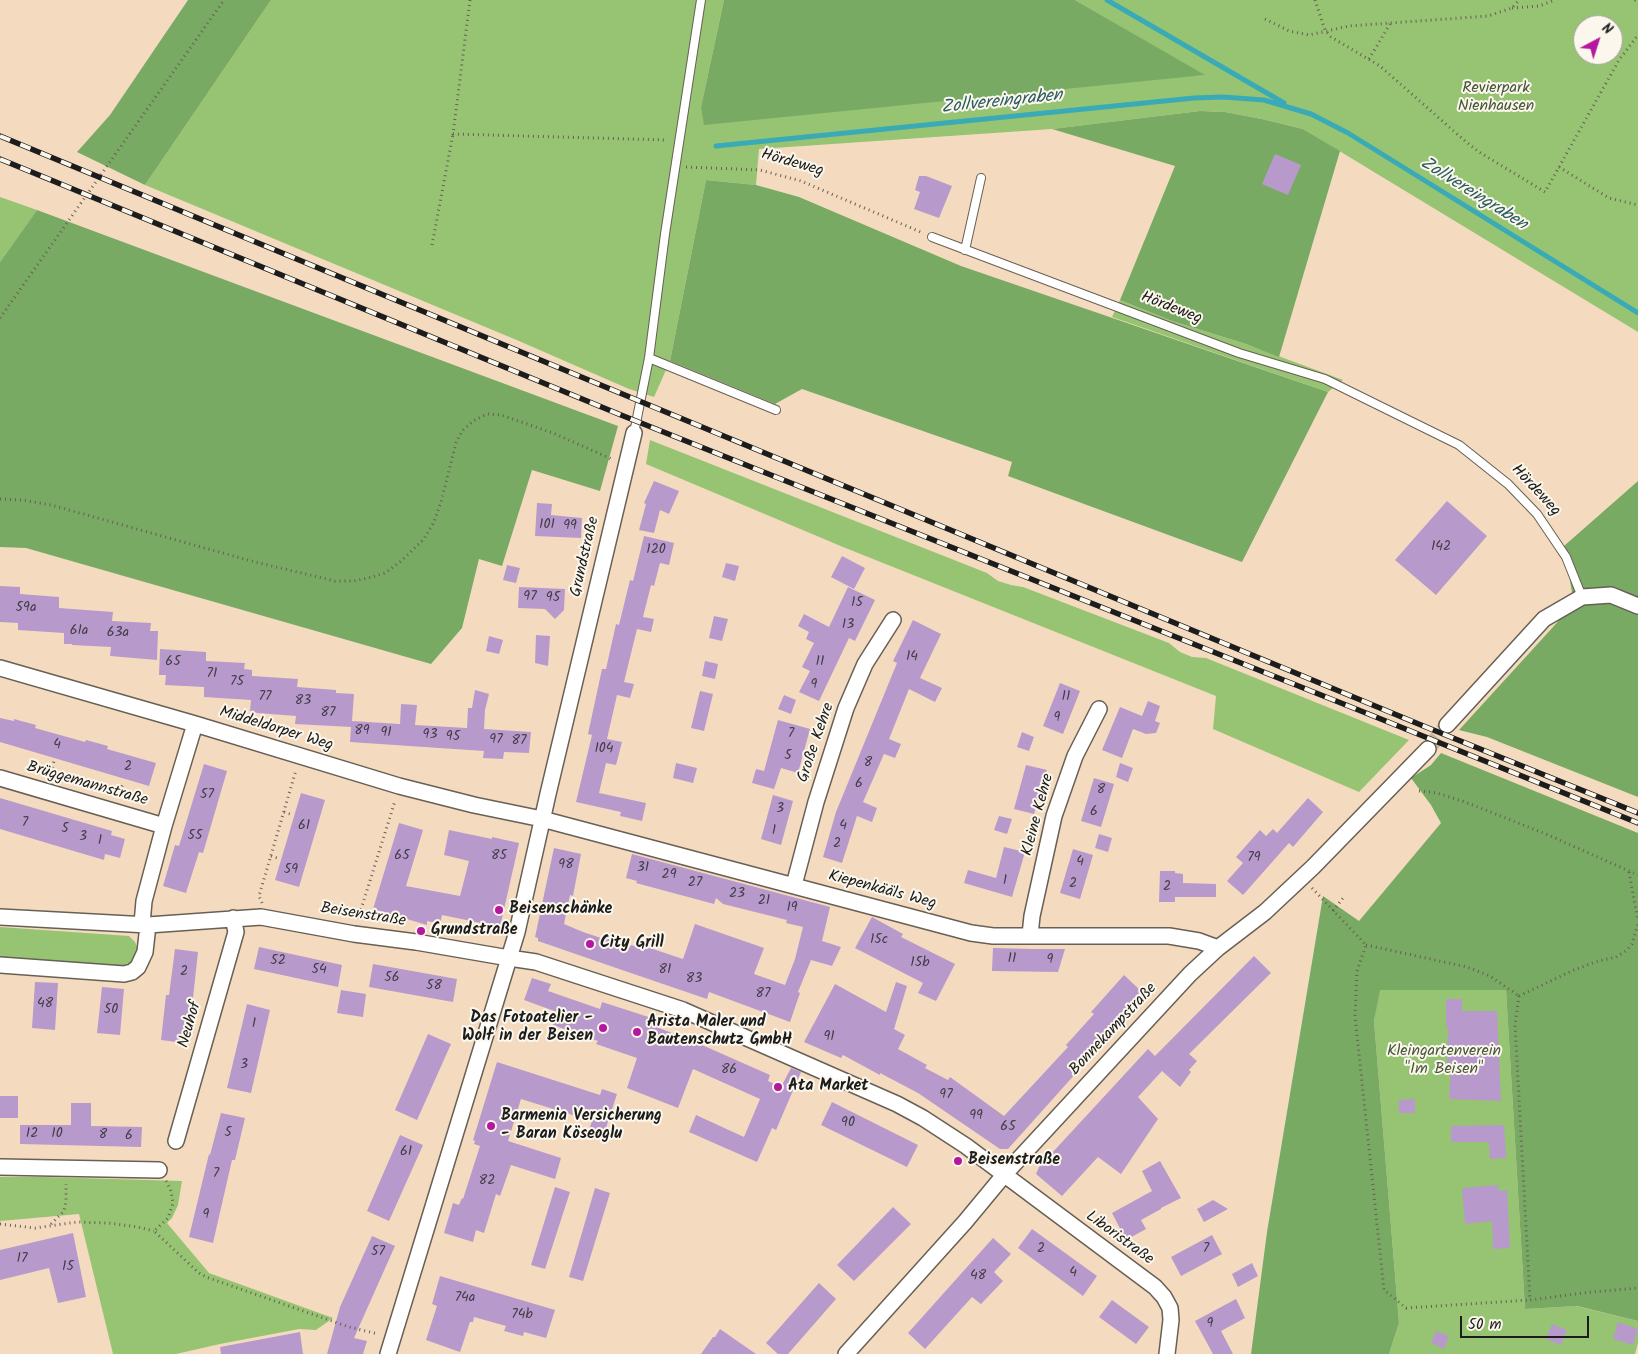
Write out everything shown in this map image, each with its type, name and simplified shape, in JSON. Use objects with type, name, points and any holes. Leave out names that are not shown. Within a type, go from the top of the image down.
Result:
[{"type":"street","name":"Grundstraße","points":[[388,1354],[518,932],[542,819],[625,464],[634,433]]},
{"type":"street","points":[[1448,725],[1544,619],[1582,597],[1611,595],[1638,606]]},
{"type":"street","name":"Große Kehre","points":[[794,886],[816,802],[846,708],[865,664],[893,620]]},
{"type":"street","name":"Middeldorper Weg","points":[[0,668],[300,755],[399,786],[474,805],[542,819]]},
{"type":"street","name":"Kleine Kehre","points":[[1030,936],[1054,816],[1075,756],[1099,709]]},
{"type":"street","name":"Brüggemannstraße","points":[[145,924],[144,901],[164,826],[195,724]]},
{"type":"street","name":"Bonnekampstraße","points":[[846,1354],[965,1222],[1004,1175],[1190,974],[1218,948],[1265,912],[1302,878],[1428,749]]},
{"type":"street","name":"Brüggemannstraße","points":[[0,778],[164,826]]},
{"type":"street","name":"Kiepenkääls Weg","points":[[542,819],[971,933],[993,936],[1169,936],[1199,941],[1218,948]]},
{"type":"street","name":"Beisenstraße","points":[[0,917],[165,924],[261,917],[354,934],[416,942],[536,962],[683,1010],[842,1078],[923,1118],[966,1146],[1004,1175]]},
{"type":"street","name":"Neuhof","points":[[176,1141],[236,932],[233,918]]},
{"type":"street","points":[[0,965],[124,974],[132,972],[138,967],[145,952],[145,924]]},
{"type":"street","points":[[0,1167],[159,1170]]},
{"type":"street","name":"Liboristraße","points":[[1004,1175],[1155,1287],[1164,1297],[1170,1308],[1172,1320],[1167,1354]]},
{"type":"lane","points":[[634,433],[649,358],[665,234],[701,0]]},
{"type":"lane","points":[[965,250],[981,178]]},
{"type":"lane","name":"Hördeweg","points":[[932,237],[1240,353],[1325,379],[1459,445],[1508,484],[1537,514],[1566,557],[1582,597]]},
{"type":"lane","points":[[649,358],[776,410]]},
{"type":"path","points":[[0,318],[224,0]]},
{"type":"path","points":[[432,245],[453,134],[470,0]]},
{"type":"path","points":[[1315,0],[1325,30],[1331,37],[1368,59],[1390,75],[1465,141],[1494,162],[1545,192],[1619,60],[1638,35]]},
{"type":"path","points":[[1512,8],[1520,0]]},
{"type":"path","points":[[1266,18],[1302,35],[1316,34],[1325,30],[1349,26],[1488,16],[1512,8],[1539,6],[1555,0]]},
{"type":"path","points":[[1368,59],[1390,24]]},
{"type":"path","points":[[453,134],[680,140]]},
{"type":"path","name":"Hördeweg","points":[[676,167],[760,170],[802,181],[932,237]]},
{"type":"path","points":[[1559,167],[1609,198],[1638,205]]},
{"type":"path","points":[[0,499],[22,500],[51,505],[255,562],[335,580],[354,581],[372,578],[385,573],[400,562],[424,539],[436,516],[456,443],[462,431],[473,421],[487,414],[501,415],[553,433],[625,464]]},
{"type":"path","points":[[261,917],[262,901],[259,896],[300,755]]},
{"type":"path","points":[[354,934],[399,786]]},
{"type":"path","points":[[1419,791],[1436,793],[1465,802],[1546,834],[1638,875]]},
{"type":"path","points":[[284,812],[293,815]]},
{"type":"path","points":[[271,856],[280,859]]},
{"type":"path","points":[[1519,996],[1574,970],[1616,957],[1626,951],[1632,944],[1638,922],[1629,872]]},
{"type":"path","points":[[1302,878],[1366,946],[1468,967],[1490,976],[1519,996]]},
{"type":"path","points":[[1333,911],[1343,898]]},
{"type":"path","points":[[1366,946],[1356,970],[1355,1016],[1384,1290],[1406,1308],[1530,1300],[1638,1288]]},
{"type":"path","points":[[1519,996],[1515,1025],[1530,1300]]},
{"type":"path","points":[[50,1225],[64,1211],[66,1202],[66,1168]]},
{"type":"path","points":[[154,1232],[168,1218],[172,1204],[171,1191],[159,1170]]},
{"type":"path","points":[[0,1224],[35,1228],[77,1222],[138,1226],[154,1232],[199,1273],[206,1277],[349,1327],[393,1337]]},
{"type":"green space","points":[[188,0],[271,0],[145,185],[77,152],[110,115]]},
{"type":"green space","name":"Revierpark Nienhausen","points":[[271,0],[724,0],[701,107],[1204,75],[1075,0],[1638,0],[1638,332],[1303,129],[1225,112],[1200,111],[1052,129],[759,149],[756,185],[706,180],[670,361],[654,397],[629,389],[519,341],[145,185]]},
{"type":"green space","points":[[724,0],[1075,0],[1205,75],[704,125],[701,107]]},
{"type":"green space","points":[[1200,111],[1225,112],[1303,129],[1340,151],[1279,357],[1246,344],[1172,321],[1120,300],[1175,166],[1052,129]]},
{"type":"green space","points":[[706,180],[756,185],[799,197],[961,266],[1328,392],[1242,562],[1008,476],[1012,462],[802,389],[775,404],[670,361]]},
{"type":"green space","points":[[0,197],[37,210],[0,262]]},
{"type":"green space","points":[[37,210],[618,426],[600,491],[532,470],[502,566],[479,559],[462,628],[431,664],[26,548],[0,547],[0,262]]},
{"type":"green space","points":[[1120,300],[1172,321],[1246,344],[1343,380],[1328,392],[1112,317]]},
{"type":"green space","points":[[650,440],[987,573],[998,581],[1023,587],[1169,643],[1180,652],[1192,657],[1206,658],[1409,740],[1359,792],[1213,729],[1216,696],[843,547],[646,464]]},
{"type":"green space","points":[[1638,481],[1638,797],[1487,737],[1459,730],[1574,604],[1564,546]]},
{"type":"green space","points":[[1441,753],[1638,833],[1638,1321],[1577,1306],[1525,1309],[1506,990],[1380,990],[1374,1021],[1399,1323],[1389,1354],[1251,1354],[1267,1232],[1323,896],[1359,921],[1441,823],[1431,805],[1411,778],[1431,765]]},
{"type":"green space","points":[[0,927],[129,936],[135,942],[138,949],[136,958],[122,966],[0,959]]},
{"type":"green space","name":"Kleingartenverein \"Im Beisen\"","points":[[1379,990],[1506,990],[1525,1309],[1576,1306],[1638,1321],[1638,1343],[1635,1354],[1389,1354],[1399,1323],[1374,1021]]},
{"type":"green space","points":[[0,1177],[182,1181],[178,1205],[172,1218],[167,1223],[209,1273],[333,1318],[316,1330],[299,1329],[176,1354],[113,1354],[79,1214],[0,1221]]},
{"type":"building","points":[[1275,154],[1301,165],[1288,195],[1262,184]]},
{"type":"building","points":[[919,176],[926,176],[952,186],[939,218],[914,209],[920,192],[915,190]]},
{"type":"building","points":[[654,481],[679,491],[669,514],[660,510],[654,533],[639,530],[646,504],[644,503]]},
{"type":"building","points":[[1447,501],[1487,536],[1436,595],[1395,560]]},
{"type":"building","points":[[537,503],[552,504],[551,515],[582,518],[581,538],[535,536]]},
{"type":"building","points":[[644,536],[674,543],[669,565],[660,563],[654,586],[651,585],[643,617],[654,619],[651,632],[637,629],[624,682],[634,684],[630,698],[617,695],[607,739],[622,742],[616,765],[606,763],[599,793],[646,803],[642,821],[620,816],[621,812],[576,802],[592,735],[588,734],[602,669],[606,669],[616,624],[619,625],[630,580],[633,581]]},
{"type":"building","points":[[842,556],[865,568],[854,589],[831,577]]},
{"type":"building","points":[[726,563],[739,566],[735,581],[722,577]]},
{"type":"building","points":[[507,565],[520,568],[516,583],[503,580]]},
{"type":"building","points":[[0,586],[20,587],[20,594],[59,597],[59,608],[113,612],[112,621],[151,623],[150,631],[158,631],[157,660],[110,656],[111,647],[64,644],[64,633],[18,630],[18,623],[0,622]]},
{"type":"building","points":[[519,587],[565,589],[564,610],[555,619],[545,609],[518,608]]},
{"type":"building","points":[[848,587],[875,600],[855,641],[849,638],[819,701],[799,692],[810,671],[802,667],[814,643],[806,639],[809,632],[798,626],[804,614],[829,627]]},
{"type":"building","points":[[714,616],[728,619],[722,641],[709,638]]},
{"type":"building","points":[[913,620],[941,634],[920,678],[942,688],[935,702],[909,689],[889,739],[901,744],[895,758],[884,754],[863,802],[877,808],[872,822],[857,816],[842,863],[823,857],[836,812],[897,663],[893,661]]},
{"type":"building","points":[[536,635],[550,636],[548,666],[535,663]]},
{"type":"building","points":[[489,636],[503,640],[499,654],[486,651]]},
{"type":"building","points":[[160,649],[206,652],[206,661],[245,663],[244,669],[252,670],[252,676],[298,679],[297,687],[336,690],[336,693],[354,694],[352,721],[400,724],[401,704],[417,705],[415,725],[467,728],[468,708],[472,708],[475,690],[489,694],[485,710],[484,729],[531,732],[529,753],[504,752],[503,759],[483,758],[484,751],[350,742],[351,727],[295,724],[296,716],[250,711],[251,700],[204,697],[204,687],[165,685],[166,675],[159,675]]},
{"type":"building","points":[[705,661],[718,664],[715,679],[702,676]]},
{"type":"building","points":[[1060,683],[1080,691],[1063,734],[1043,726]]},
{"type":"building","points":[[700,691],[713,694],[704,731],[691,728]]},
{"type":"building","points":[[784,695],[796,700],[791,714],[778,709]]},
{"type":"building","points":[[1148,701],[1160,706],[1155,721],[1160,723],[1156,733],[1146,734],[1133,729],[1122,758],[1102,750],[1120,707],[1142,716]]},
{"type":"building","points":[[0,718],[14,721],[14,719],[36,725],[35,728],[85,742],[86,740],[108,746],[107,749],[156,763],[149,786],[0,742]]},
{"type":"building","points":[[778,720],[810,729],[798,773],[781,768],[774,789],[752,783],[756,769],[764,771]]},
{"type":"building","points":[[1022,732],[1034,737],[1029,751],[1017,747]]},
{"type":"building","points":[[676,763],[697,768],[693,783],[673,778]]},
{"type":"building","points":[[1120,763],[1133,768],[1128,782],[1116,777]]},
{"type":"building","points":[[204,764],[227,771],[203,853],[199,852],[186,893],[163,886],[175,845],[179,846]]},
{"type":"building","points":[[1026,765],[1047,770],[1034,814],[1014,809]]},
{"type":"building","points":[[1094,778],[1114,784],[1101,827],[1081,821]]},
{"type":"building","points":[[301,793],[325,800],[299,887],[275,880]]},
{"type":"building","points":[[773,795],[793,801],[781,845],[761,839]]},
{"type":"building","points":[[0,798],[112,831],[111,835],[125,839],[120,858],[105,854],[104,860],[0,829]]},
{"type":"building","points":[[1308,798],[1323,812],[1293,847],[1289,843],[1243,895],[1227,881],[1243,863],[1236,857],[1260,830],[1266,836],[1273,829],[1277,833]]},
{"type":"building","points":[[999,816],[1012,819],[1007,834],[994,830]]},
{"type":"building","points":[[399,823],[423,830],[406,886],[460,896],[469,861],[444,855],[449,830],[519,843],[500,927],[442,915],[440,924],[427,921],[427,925],[373,909]]},
{"type":"building","points":[[1099,834],[1112,838],[1108,852],[1095,848]]},
{"type":"building","points":[[1004,847],[1025,852],[1012,897],[964,883],[968,870],[996,878]]},
{"type":"building","points":[[554,848],[581,854],[573,896],[570,895],[564,924],[583,932],[604,939],[604,937],[630,947],[631,945],[640,948],[641,945],[683,959],[695,924],[764,948],[754,974],[785,985],[795,959],[803,927],[786,923],[787,920],[723,904],[716,898],[714,904],[636,883],[637,881],[626,878],[632,854],[830,907],[822,941],[841,947],[832,966],[811,960],[798,992],[800,993],[790,1022],[709,992],[707,999],[622,970],[538,941],[538,938],[535,937]]},
{"type":"building","points":[[1073,849],[1093,855],[1080,899],[1060,893]]},
{"type":"building","points":[[1160,871],[1175,871],[1175,873],[1183,874],[1183,883],[1216,884],[1216,897],[1175,897],[1175,902],[1159,902]]},
{"type":"building","points":[[872,917],[903,934],[901,937],[955,964],[936,1001],[918,993],[923,983],[855,948]]},
{"type":"building","points":[[259,947],[342,965],[338,987],[254,969]]},
{"type":"building","points":[[993,948],[1065,949],[1058,972],[992,971]]},
{"type":"building","points":[[175,949],[198,952],[193,998],[190,997],[184,1043],[161,1040],[166,995],[169,995]]},
{"type":"building","points":[[1254,956],[1271,973],[1189,1054],[1197,1061],[1189,1070],[1191,1072],[1180,1087],[1162,1071],[1138,1097],[1158,1119],[1121,1174],[1098,1157],[1062,1196],[1036,1174],[1039,1167],[1148,1049],[1155,1056]]},
{"type":"building","points":[[373,964],[457,979],[453,1002],[369,987]]},
{"type":"building","points":[[1124,975],[1141,991],[1108,1028],[1111,1030],[1083,1061],[1085,1063],[1008,1149],[1000,1149],[918,1093],[880,1073],[880,1075],[843,1055],[841,1058],[804,1042],[835,984],[886,1012],[896,982],[907,986],[894,1029],[905,1035],[898,1049],[927,1065],[925,1068],[948,1080],[950,1077],[1004,1116],[1068,1047],[1066,1045],[1094,1014],[1091,1012]]},
{"type":"building","points":[[532,978],[551,984],[548,991],[600,1009],[602,1002],[661,1021],[659,1028],[770,1075],[768,1081],[781,1087],[791,1068],[801,1072],[776,1130],[772,1128],[757,1162],[689,1132],[696,1115],[744,1137],[760,1099],[693,1069],[678,1108],[627,1088],[637,1058],[596,1044],[598,1041],[553,1025],[557,1012],[524,1000]]},
{"type":"building","points":[[35,982],[58,983],[55,1030],[32,1028]]},
{"type":"building","points":[[102,987],[124,989],[120,1035],[97,1033]]},
{"type":"building","points":[[341,990],[366,994],[363,1017],[337,1013]]},
{"type":"building","points":[[1446,999],[1462,999],[1462,1011],[1497,1011],[1501,1101],[1449,1099],[1451,1067],[1447,1067],[1448,1027],[1446,1027]]},
{"type":"building","points":[[247,1004],[270,1010],[251,1093],[227,1088]]},
{"type":"building","points":[[428,1034],[451,1044],[417,1120],[395,1110]]},
{"type":"building","points":[[497,1062],[600,1095],[602,1089],[617,1094],[603,1137],[588,1133],[592,1121],[521,1099],[508,1141],[561,1158],[555,1179],[511,1165],[500,1196],[496,1194],[484,1233],[476,1230],[473,1242],[444,1233],[453,1203],[459,1205],[463,1199],[480,1146],[474,1144],[475,1141],[473,1140]]},
{"type":"building","points":[[0,1096],[18,1096],[18,1118],[0,1118]]},
{"type":"building","points":[[1415,1099],[1415,1113],[1399,1113],[1399,1100]]},
{"type":"building","points":[[832,1102],[918,1145],[907,1167],[821,1125]]},
{"type":"building","points":[[71,1103],[91,1103],[91,1126],[142,1127],[141,1147],[20,1144],[20,1125],[71,1125]]},
{"type":"building","points":[[221,1113],[245,1118],[235,1160],[232,1160],[213,1243],[189,1237]]},
{"type":"building","points":[[1504,1125],[1506,1158],[1490,1159],[1489,1142],[1451,1142],[1451,1126]]},
{"type":"building","points":[[400,1135],[423,1145],[389,1221],[367,1211]]},
{"type":"building","points":[[1160,1161],[1181,1198],[1141,1220],[1146,1229],[1126,1240],[1112,1213],[1152,1191],[1142,1171]]},
{"type":"building","points":[[1498,1185],[1498,1191],[1507,1190],[1510,1248],[1493,1249],[1492,1221],[1465,1224],[1462,1188]]},
{"type":"building","points":[[555,1187],[570,1192],[545,1269],[531,1265]]},
{"type":"building","points":[[595,1188],[610,1193],[583,1281],[569,1277]]},
{"type":"building","points":[[1213,1200],[1228,1209],[1204,1222],[1197,1209]]},
{"type":"building","points":[[893,1207],[911,1224],[854,1281],[837,1265]]},
{"type":"building","points":[[1032,1229],[1097,1276],[1083,1296],[1018,1248]]},
{"type":"building","points":[[73,1233],[86,1297],[58,1303],[49,1268],[0,1280],[0,1250]]},
{"type":"building","points":[[1212,1235],[1222,1254],[1181,1276],[1171,1257]]},
{"type":"building","points":[[372,1236],[395,1246],[354,1338],[367,1341],[363,1354],[327,1354],[340,1307]]},
{"type":"building","points":[[993,1238],[1011,1254],[994,1272],[1003,1281],[981,1304],[972,1297],[925,1349],[908,1333]]},
{"type":"building","points":[[1252,1263],[1258,1276],[1238,1287],[1232,1274]]},
{"type":"building","points":[[440,1276],[555,1310],[546,1338],[524,1332],[523,1336],[504,1331],[506,1326],[474,1317],[473,1322],[470,1322],[460,1352],[426,1340],[437,1306],[432,1304]]},
{"type":"building","points":[[819,1283],[836,1299],[788,1354],[778,1354],[766,1343]]},
{"type":"building","points":[[1236,1299],[1245,1318],[1221,1331],[1233,1354],[1213,1354],[1195,1321]]},
{"type":"building","points":[[1112,1300],[1149,1327],[1136,1344],[1099,1317]]},
{"type":"building","points":[[1618,1322],[1638,1329],[1633,1345],[1613,1339]]},
{"type":"building","points":[[1552,1324],[1567,1330],[1561,1345],[1546,1339]]},
{"type":"building","points":[[720,1329],[756,1354],[701,1354]]},
{"type":"building","points":[[1436,1331],[1449,1336],[1444,1349],[1431,1343]]},
{"type":"building","points":[[300,1332],[303,1354],[221,1354],[220,1347]]},
{"type":"waterway","name":"Zollvereingraben","points":[[1107,0],[1284,103]]},
{"type":"waterway","name":"Zollvereingraben","points":[[716,146],[1194,98],[1223,97],[1264,100],[1311,114],[1348,133],[1638,313]]},
{"type":"tunnel","points":[[1428,749],[1447,725]]},
{"type":"railway","points":[[0,136],[1421,725],[1638,813]]},
{"type":"railway","points":[[0,159],[621,415],[1638,823]]},
{"type":"place","name":"Beisenschänke","points":[[499,910]]},
{"type":"place","name":"Grundstraße","points":[[421,931]]},
{"type":"place","name":"City Grill","points":[[590,944]]},
{"type":"place","name":"Das Fotoatelier - Wolf in der Beisen","points":[[603,1028]]},
{"type":"place","name":"Arista Maler und Bautenschutz GmbH","points":[[637,1032]]},
{"type":"place","name":"Ata Market","points":[[778,1087]]},
{"type":"place","name":"Barmenia Versicherung - Baran Köseoglu","points":[[491,1126]]},
{"type":"place","name":"Beisenstraße","points":[[958,1161]]}]
